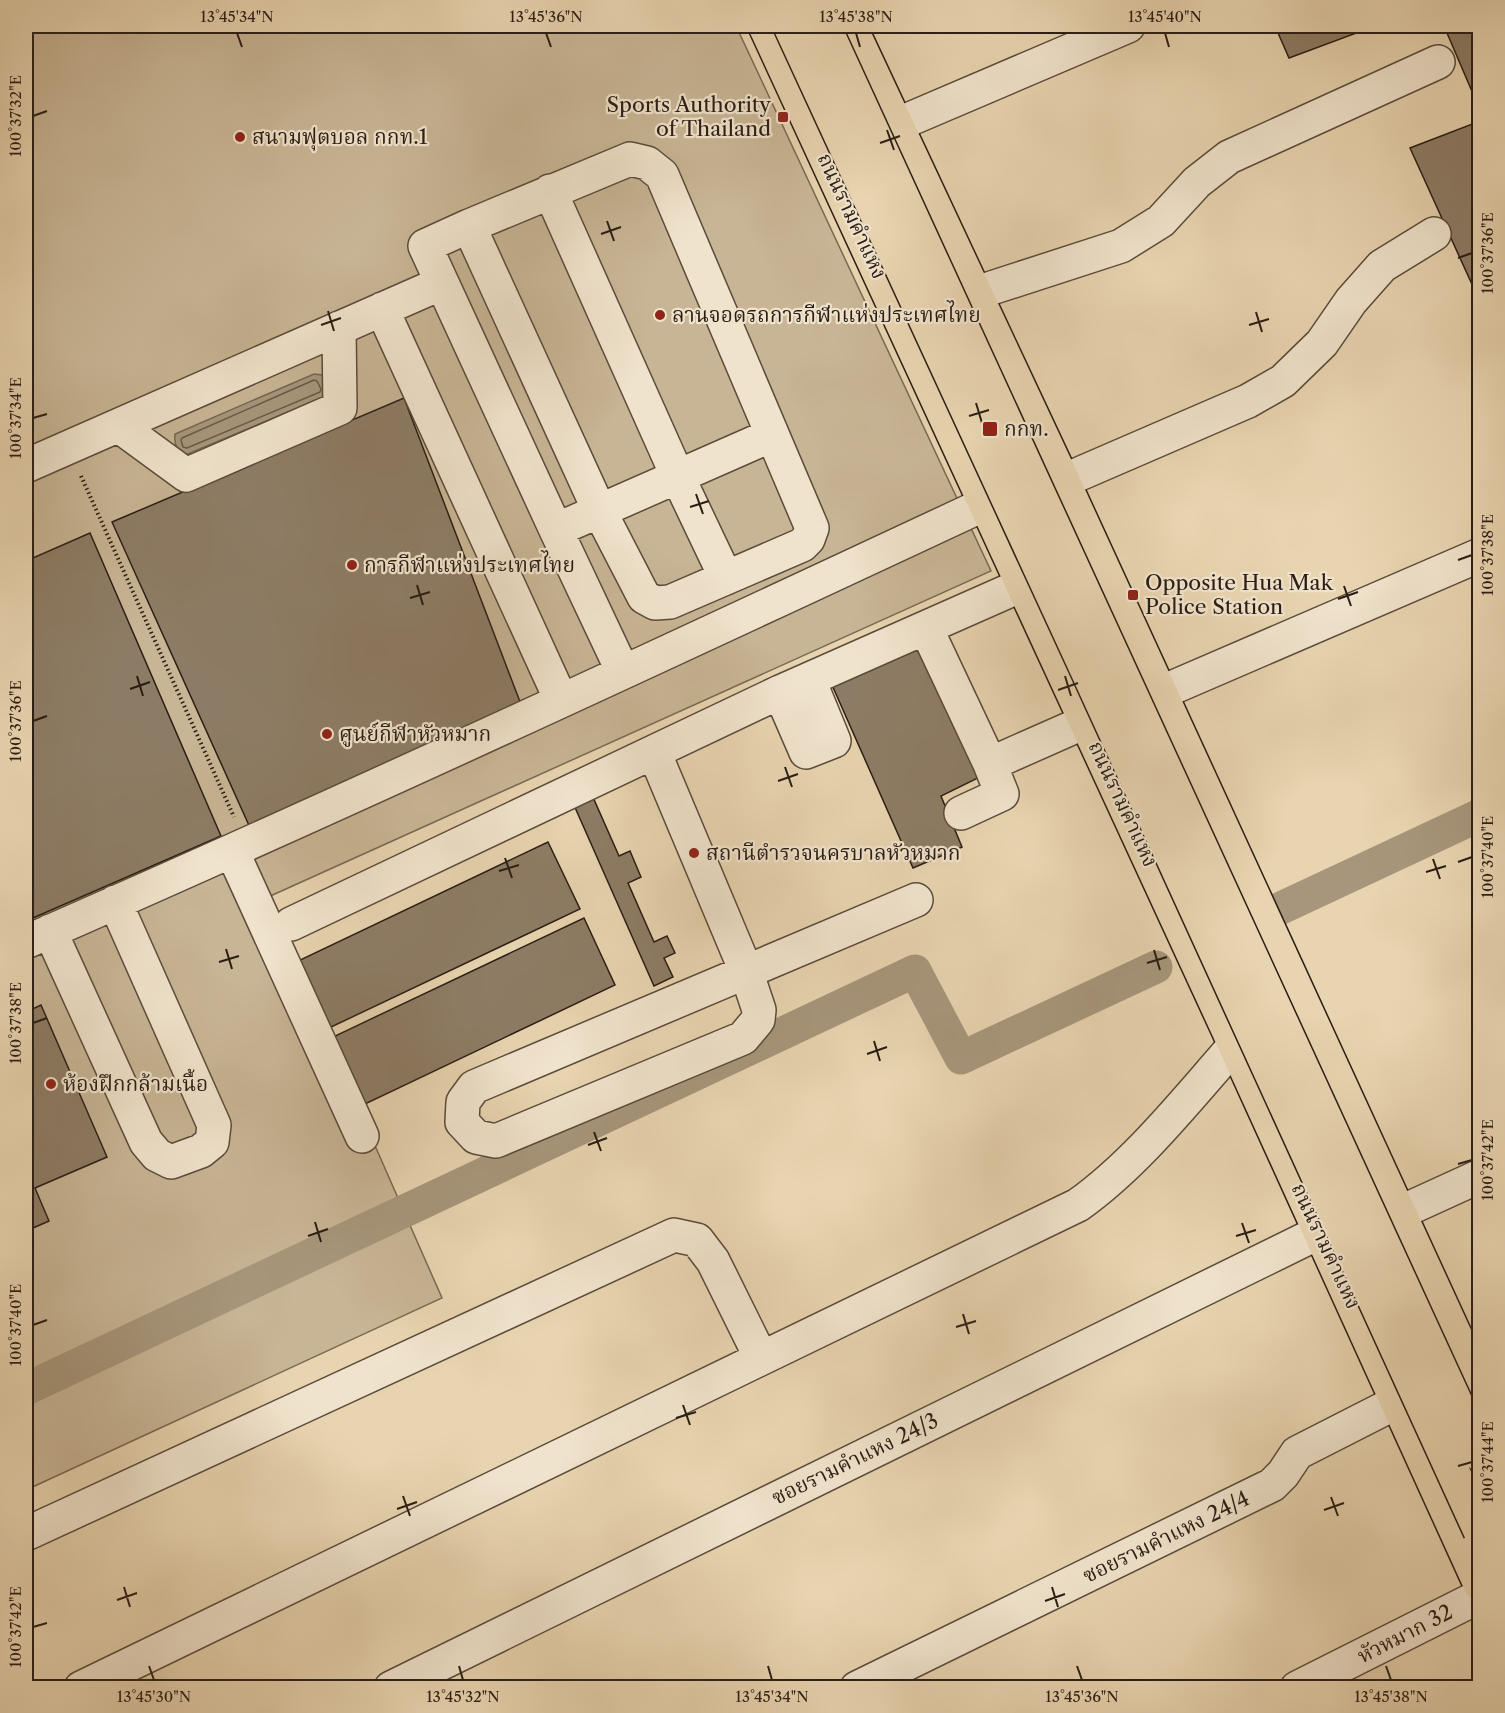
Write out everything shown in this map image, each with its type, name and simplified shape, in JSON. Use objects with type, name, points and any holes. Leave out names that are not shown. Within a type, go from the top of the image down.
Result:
[{"type":"main road","name":"ถนนรามคำแหง","points":[[765,26],[1235,1044],[1479,1584]]},
{"type":"main road","name":"ถนนรามคำแหง","points":[[790,26],[1080,655],[1479,1531]]},
{"type":"main road","points":[[824,26],[1479,1455]]},
{"type":"main road","points":[[850,26],[1061,476],[1479,1389]]},
{"type":"main road","points":[[985,504],[1061,476]]},
{"type":"main road","points":[[1022,585],[1095,550]]},
{"type":"street","points":[[896,125],[1128,26]]},
{"type":"street","points":[[976,294],[1121,246],[1161,220],[1197,182],[1229,158],[1438,62]]},
{"type":"street","points":[[470,226],[599,510],[644,597],[655,603],[670,602],[802,545],[808,539],[812,528],[662,175],[647,163],[630,159],[550,192],[470,226],[425,246],[623,672]]},
{"type":"street","points":[[550,192],[677,475],[726,578]]},
{"type":"street","points":[[1061,476],[1248,401],[1283,381],[1322,343],[1352,301],[1382,266],[1434,234]]},
{"type":"street","points":[[26,466],[442,283]]},
{"type":"street","points":[[382,309],[561,700]]},
{"type":"street","points":[[119,426],[186,474],[340,408],[339,328]]},
{"type":"street","points":[[556,530],[772,435]]},
{"type":"street","points":[[115,902],[214,1125],[212,1142],[201,1151],[171,1161],[157,1155],[146,1143],[38,936],[623,672],[985,504]]},
{"type":"street","points":[[1160,693],[1479,555]]},
{"type":"street","points":[[291,924],[794,686],[1022,585]]},
{"type":"street","points":[[926,628],[1002,794],[961,813]]},
{"type":"street","points":[[990,764],[1085,722]]},
{"type":"street","points":[[654,752],[746,971],[759,1010],[758,1020],[743,1038],[496,1141],[476,1137],[462,1122],[463,1102],[474,1087],[746,971],[916,900]]},
{"type":"street","points":[[239,847],[362,1136]]},
{"type":"street","points":[[81,1688],[1078,1205],[1096,1192],[1165,1125],[1235,1044]]},
{"type":"street","points":[[1399,1213],[1479,1176]]},
{"type":"street","name":"ซอยรามคำแหง 24/3","points":[[391,1688],[1320,1232]]},
{"type":"street","points":[[26,1534],[674,1235],[697,1240],[713,1261],[761,1358]]},
{"type":"street","name":"ซอยรามคำแหง 24/4","points":[[857,1688],[1272,1485],[1297,1454],[1397,1402]]},
{"type":"street","name":"หัวหมาก 32","points":[[1297,1688],[1479,1596]]},
{"type":"path","points":[[68,448],[239,847]]},
{"type":"shaded area","name":"ศูนย์กีฬาหัวหมาก","points":[[26,26],[736,26],[991,571],[266,898],[442,1298],[26,1490]]},
{"type":"water","points":[[314,374],[322,375],[326,383],[326,396],[183,456],[177,449],[175,434]]},
{"type":"building","points":[[1275,26],[1375,26],[1289,58]]},
{"type":"building","points":[[1444,26],[1480,26],[1480,110]]},
{"type":"building","points":[[1480,121],[1480,302],[1410,148]]},
{"type":"building","points":[[404,398],[522,707],[252,832],[112,522]]},
{"type":"building","points":[[90,533],[221,836],[26,921],[26,561]]},
{"type":"building","name":"สถานีตำรวจนครบาลหัวหมาก","points":[[923,633],[986,774],[941,796],[962,847],[913,868],[828,676]]},
{"type":"building","points":[[592,795],[619,856],[630,851],[641,877],[628,883],[654,942],[667,936],[675,953],[664,958],[673,977],[654,986],[573,803]]},
{"type":"building","points":[[548,842],[580,909],[329,1028],[298,961]]},
{"type":"building","points":[[584,918],[615,985],[365,1104],[333,1037]]},
{"type":"building","name":"ห้องฝึกกล้ามเนื้อ","points":[[41,1005],[107,1157],[35,1188],[49,1221],[26,1231],[26,1012]]},
{"type":"waterway","points":[[1279,909],[1480,815]]},
{"type":"waterway","points":[[26,1389],[915,971],[961,1058],[1156,967]]},
{"type":"place","name":"Sports Authority of Thailand","points":[[783,117]]},
{"type":"place","name":"สนามฟุตบอล กกท.1","points":[[240,137]]},
{"type":"place","name":"ลานจอดรถการกีฬาแห่งประเทศไทย","points":[[660,315]]},
{"type":"place","name":"กกท.","points":[[990,429]]},
{"type":"place","name":"การกีฬาแห่งประเทศไทย","points":[[352,565]]},
{"type":"place","name":"Opposite Hua Mak Police Station","points":[[1133,595]]},
{"type":"place","name":"ศูนย์กีฬาหัวหมาก","points":[[327,734]]},
{"type":"place","name":"สถานีตำรวจนครบาลหัวหมาก","points":[[694,853]]},
{"type":"place","name":"ห้องฝึกกล้ามเนื้อ","points":[[51,1084]]}]
